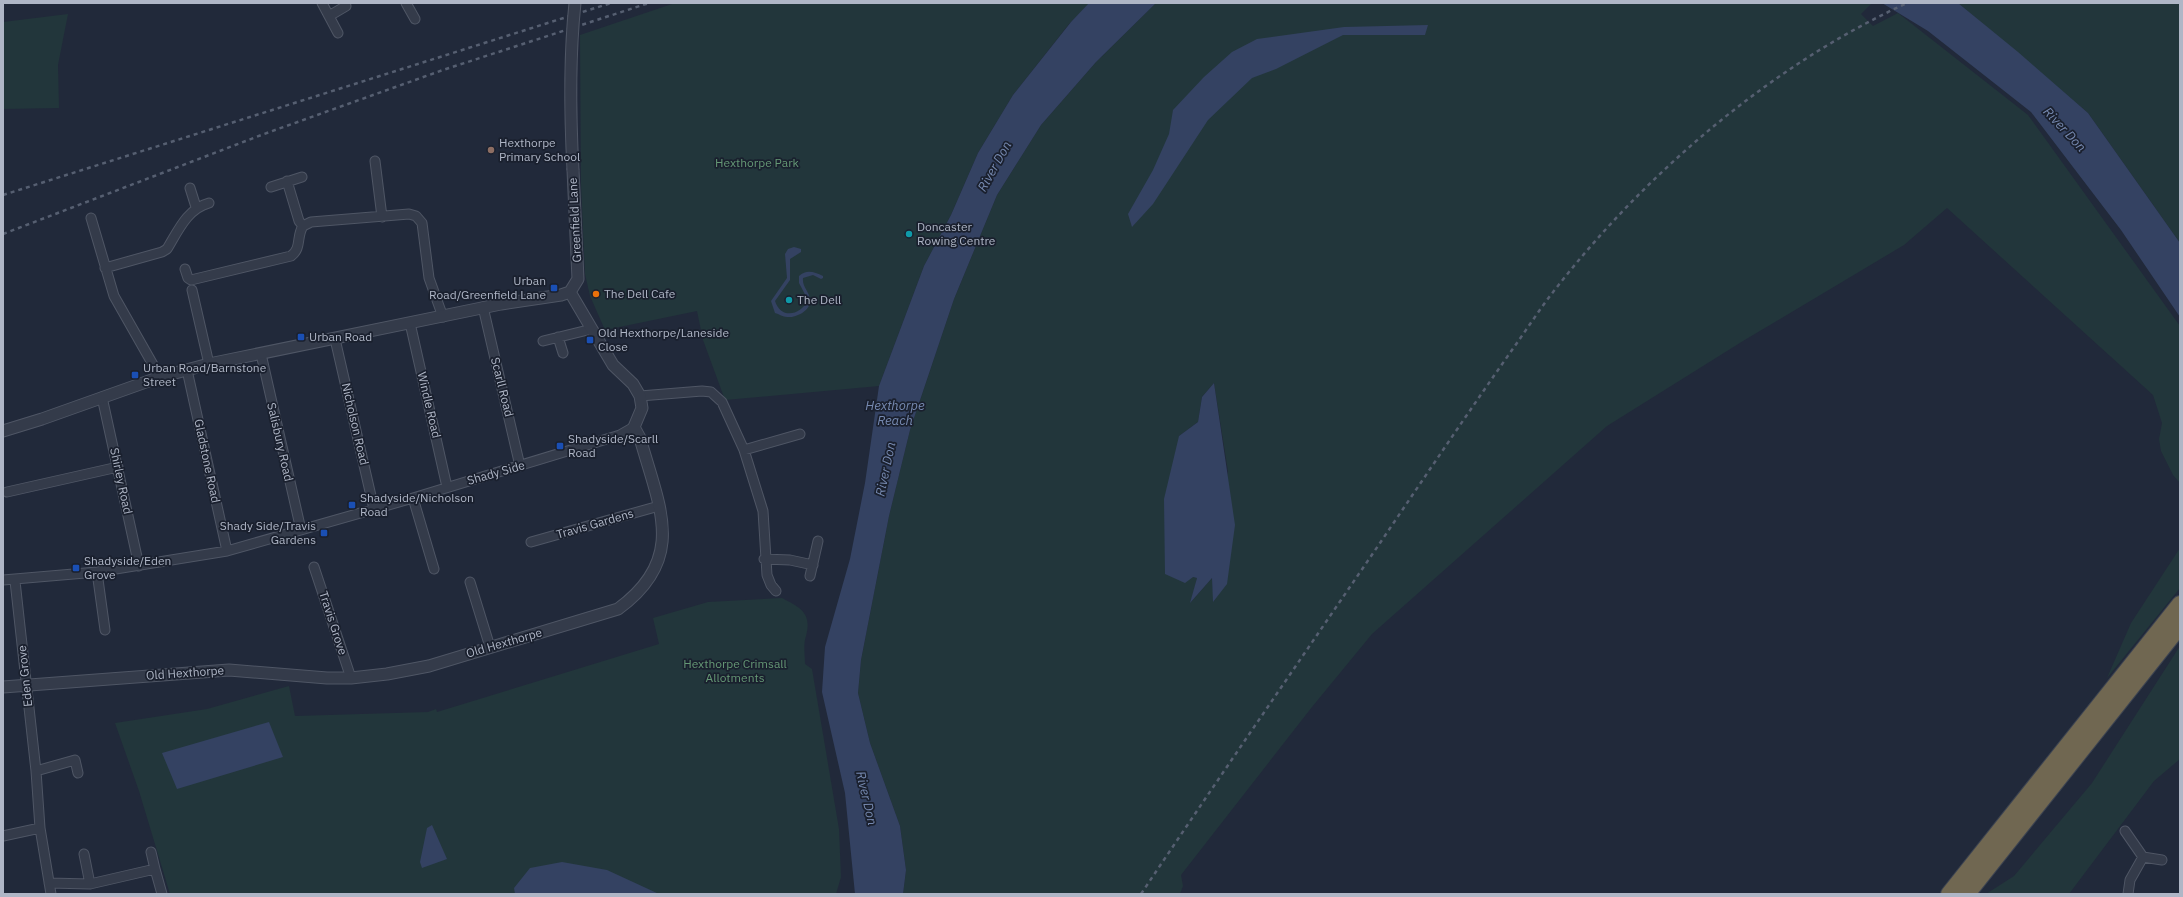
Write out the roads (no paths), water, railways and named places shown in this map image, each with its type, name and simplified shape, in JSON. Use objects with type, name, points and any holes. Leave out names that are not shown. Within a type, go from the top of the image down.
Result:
[{"type":"highway","points":[[1949,894],[2180,604]]},
{"type":"highway","points":[[1967,894],[2180,626]]},
{"type":"street","points":[[322,3],[338,33]]},
{"type":"street","name":"Greenfield Lane","points":[[570,292],[578,279],[569,89],[570,53],[575,3]]},
{"type":"street","points":[[410,4],[415,19]]},
{"type":"street","points":[[329,16],[346,6]]},
{"type":"street","points":[[375,162],[382,217]]},
{"type":"street","points":[[271,186],[302,177]]},
{"type":"street","points":[[287,182],[299,222],[303,226]]},
{"type":"street","points":[[190,188],[196,207]]},
{"type":"street","points":[[105,268],[162,252],[167,249],[191,212],[196,207],[209,203]]},
{"type":"street","points":[[185,269],[188,278],[191,280],[291,256],[298,248],[298,235],[303,226],[311,222],[409,214],[420,219],[429,278],[443,317]]},
{"type":"street","points":[[91,218],[114,296],[160,377]]},
{"type":"street","points":[[192,290],[209,364]]},
{"type":"street","points":[[3,431],[160,377],[209,364],[443,317],[483,307],[561,295],[570,292],[613,365],[633,384],[640,396],[642,408],[634,427]]},
{"type":"street","name":"Scarll Road","points":[[483,307],[520,466]]},
{"type":"street","name":"Windle Road","points":[[410,323],[447,487]]},
{"type":"street","points":[[543,341],[592,329]]},
{"type":"street","points":[[558,337],[563,353]]},
{"type":"street","name":"Nicholson Road","points":[[336,338],[374,509]]},
{"type":"street","name":"Salisbury Road","points":[[260,354],[301,530]]},
{"type":"street","name":"Gladstone Road","points":[[187,370],[227,551]]},
{"type":"street","points":[[640,396],[702,391],[711,392],[722,402],[744,450],[763,511],[764,559],[769,582],[776,591]]},
{"type":"street","name":"Shirley Road","points":[[102,397],[139,566]]},
{"type":"street","name":"Shady Side","points":[[3,580],[15,581],[97,572],[227,551],[520,466],[620,435],[634,427]]},
{"type":"street","name":"Old Hexthorpe","points":[[3,687],[26,687],[158,674],[229,670],[327,678],[351,678],[412,669],[606,614],[618,609],[630,601],[643,589],[658,563],[662,550],[663,526],[659,506],[640,438],[634,427]]},
{"type":"street","points":[[744,450],[800,434]]},
{"type":"street","points":[[7,492],[118,467]]},
{"type":"street","points":[[413,498],[434,569]]},
{"type":"street","name":"Travis Gardens","points":[[531,542],[659,506]]},
{"type":"street","points":[[810,576],[818,540]]},
{"type":"street","points":[[764,559],[790,560],[812,565]]},
{"type":"street","name":"Travis Grove","points":[[314,567],[351,678]]},
{"type":"street","points":[[97,572],[105,630]]},
{"type":"street","name":"Eden Grove","points":[[15,581],[36,771],[40,828],[52,894]]},
{"type":"street","points":[[470,582],[490,647]]},
{"type":"street","points":[[36,771],[75,760],[78,773]]},
{"type":"street","points":[[3,836],[40,828]]},
{"type":"street","points":[[2125,831],[2143,857],[2162,860]]},
{"type":"street","points":[[151,852],[162,894]]},
{"type":"street","points":[[84,854],[90,884]]},
{"type":"street","points":[[2128,894],[2130,880],[2143,857]]},
{"type":"street","points":[[49,883],[90,884],[155,869]]},
{"type":"water","points":[[1089,3],[1156,3],[1096,62],[1041,125],[997,195],[954,299],[910,430],[889,516],[861,660],[858,693],[870,743],[900,826],[906,870],[903,894],[855,894],[845,793],[822,692],[825,647],[850,559],[865,483],[879,386],[924,266],[951,215],[978,153],[1013,95],[1071,22]]},
{"type":"water","name":"River Don","points":[[1882,3],[1958,3],[2018,52],[2088,113],[2180,243],[2180,317],[2121,230],[2031,112],[1928,31]]},
{"type":"water","points":[[1428,25],[1425,35],[1343,35],[1276,69],[1252,78],[1208,120],[1153,204],[1132,227],[1128,214],[1153,170],[1169,134],[1173,110],[1204,77],[1232,52],[1257,39],[1344,27]]},
{"type":"water","points":[[794,247],[801,249],[801,252],[790,259],[790,280],[775,301],[778,307],[786,313],[791,313],[796,312],[805,305],[808,300],[799,283],[799,276],[805,272],[814,272],[823,276],[823,278],[821,279],[813,275],[803,278],[810,299],[809,307],[799,315],[786,317],[775,313],[771,301],[787,278],[785,254],[788,249]]},
{"type":"water","points":[[1214,383],[1235,525],[1227,584],[1213,602],[1212,578],[1190,603],[1197,578],[1193,577],[1185,583],[1165,574],[1164,499],[1179,436],[1198,422],[1202,397]]},
{"type":"water","points":[[269,722],[283,757],[177,789],[162,753]]},
{"type":"water","points":[[432,825],[447,859],[422,868],[420,862],[427,828]]},
{"type":"water","points":[[562,862],[607,870],[659,894],[515,894],[514,888],[530,868]]},
{"type":"railway","points":[[3,195],[611,3]]},
{"type":"railway","points":[[3,234],[264,134],[443,70],[649,3]]},
{"type":"railway","points":[[1141,894],[1495,374],[1551,295],[1593,244],[1631,202],[1672,163],[1716,125],[1761,90],[1808,57],[1857,28],[1907,3]]},
{"type":"place","name":"Hexthorpe Primary School","points":[[491,150]]},
{"type":"place","name":"Doncaster Rowing Centre","points":[[909,234]]},
{"type":"place","name":"Urban Road/Greenfield Lane","points":[[554,288]]},
{"type":"place","name":"The Dell Cafe","points":[[596,294]]},
{"type":"place","name":"The Dell","points":[[789,300]]},
{"type":"place","name":"Urban Road","points":[[301,337]]},
{"type":"place","name":"Old Hexthorpe/Laneside Close","points":[[590,340]]},
{"type":"place","name":"Urban Road/Barnstone Street","points":[[135,375]]},
{"type":"place","name":"Shadyside/Scarll Road","points":[[560,446]]},
{"type":"place","name":"Shadyside/Nicholson Road","points":[[352,505]]},
{"type":"place","name":"Shady Side/Travis Gardens","points":[[324,533]]},
{"type":"place","name":"Shadyside/Eden Grove","points":[[76,568]]},
{"type":"park label","name":"Hexthorpe Park","points":[[757,163]]},
{"type":"park label","name":"Hexthorpe Crimsall Allotments","points":[[735,671]]},
{"type":"water label","name":"Hexthorpe Reach","points":[[895,412]]}]
